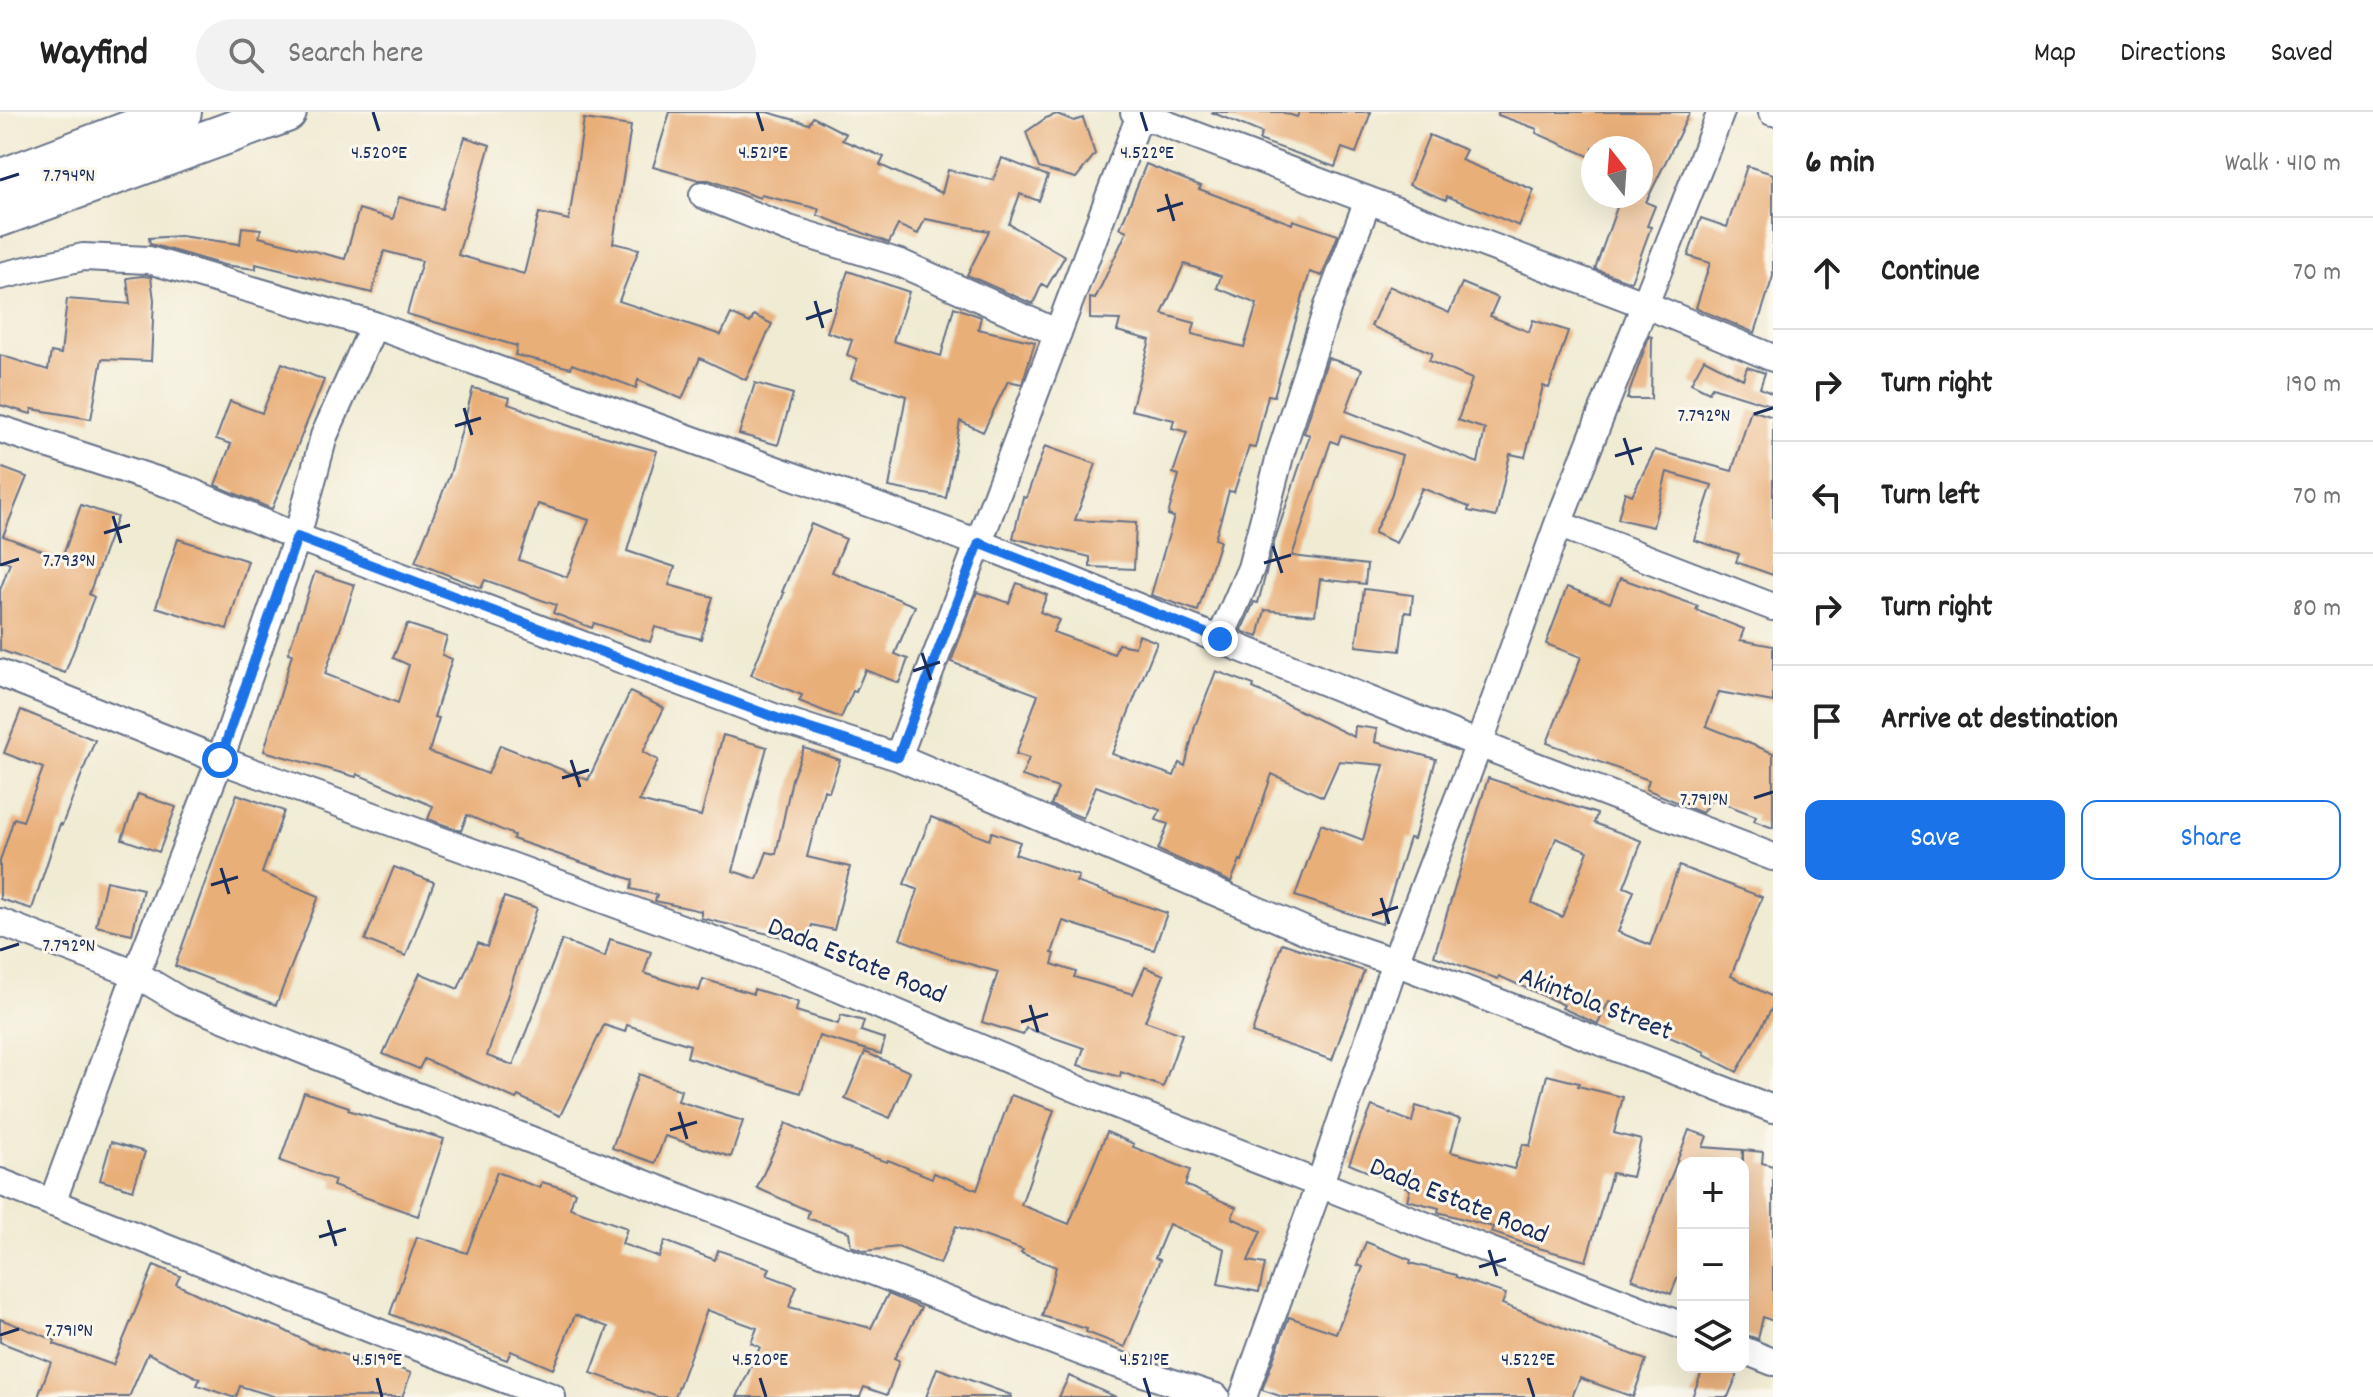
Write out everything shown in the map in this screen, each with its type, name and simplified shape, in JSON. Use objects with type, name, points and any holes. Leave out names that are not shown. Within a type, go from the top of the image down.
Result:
[{"type":"highway","points":[[0,180],[181,112]]},
{"type":"highway","points":[[0,216],[286,112]]},
{"type":"street","points":[[1243,1397],[1395,962],[1479,744],[1558,524],[1721,112]]},
{"type":"street","points":[[898,757],[1138,113],[1644,304],[1773,358]]},
{"type":"street","points":[[703,195],[789,229],[900,263],[1058,333]]},
{"type":"street","points":[[1220,639],[1251,568],[1281,452],[1328,306],[1368,200]]},
{"type":"street","points":[[0,276],[83,257],[149,260],[374,325],[979,543],[1479,744],[1773,857]]},
{"type":"street","points":[[52,1203],[136,974],[220,760],[297,537],[324,436],[374,325]]},
{"type":"street","name":"Akintola Street","points":[[0,429],[184,489],[297,537],[779,719],[898,757],[1318,936],[1395,962],[1773,1109]]},
{"type":"street","points":[[1558,524],[1773,607]]},
{"type":"street","name":"Dada Estate Road","points":[[0,673],[220,760],[783,965],[1099,1098],[1677,1324]]},
{"type":"street","points":[[0,922],[136,974],[181,1001],[404,1091],[1095,1357],[1216,1397]]},
{"type":"street","points":[[0,1182],[388,1336],[552,1397]]},
{"type":"street","points":[[1749,1352],[1773,1362]]},
{"type":"building","points":[[670,112],[767,112],[809,124],[813,117],[846,134],[842,140],[884,157],[880,165],[942,193],[948,170],[993,180],[1002,158],[1048,176],[1039,201],[1020,194],[1009,224],[1065,256],[1047,287],[1042,284],[1033,304],[967,275],[989,231],[925,219],[918,234],[898,225],[889,243],[817,215],[819,209],[761,195],[760,198],[709,180],[653,167]]},
{"type":"building","points":[[1211,112],[1282,112],[1297,117],[1299,112],[1371,112],[1356,153],[1342,148],[1335,167],[1259,140],[1262,133]]},
{"type":"building","points":[[1498,112],[1690,112],[1653,188],[1653,136],[1581,136],[1581,153],[1536,133],[1537,129],[1498,115]]},
{"type":"building","points":[[1057,114],[1074,121],[1083,118],[1095,154],[1076,178],[1039,168],[1026,132]]},
{"type":"building","points":[[584,119],[631,126],[613,243],[639,249],[619,301],[721,335],[731,314],[750,323],[754,315],[772,324],[746,380],[700,358],[682,399],[638,380],[636,388],[572,364],[571,368],[515,355],[517,346],[407,314],[422,261],[384,251],[372,293],[256,264],[256,269],[224,265],[150,244],[149,238],[180,236],[240,244],[242,227],[261,229],[259,237],[345,259],[359,209],[393,219],[399,197],[442,209],[465,137],[490,145],[458,255],[524,274],[539,213],[569,220]]},
{"type":"building","points":[[1429,135],[1466,150],[1461,160],[1534,190],[1519,226],[1447,196],[1446,200],[1409,185]]},
{"type":"building","points":[[1146,164],[1201,186],[1199,189],[1292,224],[1293,220],[1338,235],[1322,276],[1310,272],[1274,396],[1268,395],[1255,448],[1249,447],[1234,492],[1229,491],[1215,539],[1220,541],[1198,611],[1151,595],[1174,517],[1168,515],[1179,475],[1173,473],[1187,432],[1172,428],[1174,420],[1131,410],[1150,340],[1117,331],[1120,320],[1090,319],[1090,298],[1095,299],[1127,231],[1120,228]],"holes":[[[1184,264],[1221,276],[1217,288],[1257,304],[1244,347],[1192,334],[1195,323],[1162,314]]]},
{"type":"building","points":[[1747,166],[1773,174],[1773,276],[1755,333],[1696,308],[1710,263],[1688,256],[1701,218],[1727,227]]},
{"type":"building","points":[[1655,206],[1647,226],[1651,227],[1631,282],[1595,269],[1617,208]]},
{"type":"building","points":[[848,271],[909,292],[893,341],[941,356],[954,307],[981,317],[978,329],[1035,342],[1022,384],[1008,381],[983,432],[960,421],[946,498],[889,487],[906,396],[851,379],[857,359],[847,355],[852,340],[827,332]]},
{"type":"building","points":[[151,277],[154,300],[151,361],[102,359],[91,419],[32,409],[31,414],[0,405],[0,355],[48,370],[51,352],[61,354],[67,299],[130,304],[127,278]]},
{"type":"building","points":[[1462,283],[1498,298],[1490,316],[1529,332],[1533,320],[1568,331],[1549,388],[1543,386],[1525,457],[1510,454],[1496,517],[1468,511],[1469,507],[1422,488],[1396,543],[1374,533],[1391,497],[1402,455],[1341,435],[1338,444],[1331,441],[1292,556],[1367,565],[1365,584],[1320,579],[1315,615],[1265,610],[1258,637],[1241,631],[1254,602],[1258,603],[1275,539],[1310,435],[1304,433],[1328,358],[1362,369],[1346,411],[1478,463],[1485,429],[1458,420],[1472,379],[1429,361],[1432,353],[1371,326],[1389,286],[1449,313]]},
{"type":"building","points":[[1649,336],[1652,337],[1651,399],[1627,399]]},
{"type":"building","points":[[1704,359],[1743,379],[1747,367],[1765,373],[1760,388],[1773,394],[1773,406],[1712,387],[1709,392],[1691,383]]},
{"type":"building","points":[[282,363],[324,380],[272,509],[215,485],[231,444],[216,439],[230,401],[262,413]]},
{"type":"building","points":[[755,383],[793,394],[778,445],[739,434]]},
{"type":"building","points":[[473,388],[510,398],[508,404],[575,428],[657,451],[627,551],[675,567],[669,585],[713,597],[701,639],[655,627],[650,642],[594,623],[592,628],[553,613],[556,605],[485,580],[481,588],[415,562],[450,474]],"holes":[[[538,504],[589,520],[567,577],[519,560]]]},
{"type":"building","points":[[1751,410],[1773,417],[1773,575],[1736,562],[1739,554],[1694,540],[1712,485],[1667,472],[1653,527],[1618,519],[1625,492],[1632,495],[1655,450],[1732,471]]},
{"type":"building","points":[[1045,446],[1096,464],[1075,520],[1136,523],[1134,569],[1090,567],[1090,557],[1013,538],[1023,497],[1026,498]]},
{"type":"building","points":[[0,467],[27,477],[3,536],[62,558],[81,505],[117,517],[89,594],[94,597],[65,673],[0,650],[0,590],[10,563],[0,560]]},
{"type":"building","points":[[811,524],[846,539],[832,572],[915,606],[895,654],[908,659],[899,683],[865,670],[841,718],[799,701],[802,695],[751,675]]},
{"type":"building","points":[[178,539],[248,561],[227,629],[156,607]]},
{"type":"building","points":[[315,572],[355,585],[325,674],[398,703],[409,665],[393,658],[407,624],[447,637],[442,655],[452,659],[434,717],[439,718],[429,752],[488,774],[500,745],[588,780],[630,692],[664,708],[643,752],[658,760],[639,801],[701,816],[723,735],[767,747],[733,871],[757,879],[767,852],[776,854],[792,779],[804,748],[840,760],[829,792],[824,790],[807,857],[850,867],[834,930],[812,925],[807,943],[701,918],[701,911],[655,901],[657,895],[631,889],[633,880],[513,839],[514,835],[467,815],[461,831],[428,819],[433,806],[357,774],[356,777],[264,751],[292,654],[288,653]]},
{"type":"building","points":[[1620,578],[1698,606],[1696,610],[1744,629],[1740,640],[1773,646],[1773,702],[1719,692],[1706,726],[1773,753],[1773,828],[1754,821],[1756,816],[1712,799],[1702,813],[1646,789],[1649,780],[1547,743],[1581,657],[1546,644],[1567,587],[1610,603]]},
{"type":"building","points":[[1017,583],[1047,595],[1040,612],[1059,620],[1053,632],[1114,654],[1118,644],[1135,647],[1139,635],[1157,642],[1112,754],[1174,776],[1179,763],[1185,766],[1195,726],[1216,671],[1254,685],[1253,688],[1354,737],[1355,726],[1377,729],[1375,742],[1436,759],[1414,839],[1409,838],[1382,924],[1295,896],[1321,824],[1363,840],[1384,765],[1339,761],[1323,797],[1272,774],[1242,861],[1231,882],[1158,850],[1168,824],[1156,820],[1160,810],[1096,786],[1083,818],[1051,805],[1058,788],[1022,776],[1029,758],[1016,754],[1038,695],[951,662],[977,592],[1009,603]]},
{"type":"building","points":[[1364,589],[1413,595],[1411,613],[1405,612],[1400,651],[1356,646]]},
{"type":"building","points":[[21,710],[95,740],[60,824],[32,909],[0,899],[0,861],[14,818],[23,821],[43,768],[4,753]]},
{"type":"building","points":[[1488,778],[1597,814],[1594,823],[1642,841],[1624,887],[1634,891],[1618,932],[1650,945],[1679,866],[1762,897],[1731,976],[1773,997],[1773,1006],[1737,1072],[1704,1055],[1705,1052],[1660,1033],[1664,1024],[1609,1001],[1598,1024],[1499,976],[1498,979],[1434,956]],"holes":[[[1556,838],[1588,851],[1562,917],[1532,903]]]},
{"type":"building","points":[[138,794],[176,807],[159,852],[122,839]]},
{"type":"building","points":[[237,794],[284,811],[262,873],[319,896],[276,1005],[175,966]]},
{"type":"building","points":[[931,817],[989,840],[992,832],[1020,842],[1015,854],[1079,876],[1076,882],[1167,913],[1154,950],[1063,921],[1052,953],[1055,954],[1052,964],[1076,972],[1074,977],[1133,994],[1145,967],[1164,975],[1145,1021],[1182,1034],[1163,1087],[1121,1072],[1120,1077],[1078,1065],[1084,1048],[1026,1028],[1023,1035],[982,1022],[998,972],[900,939],[918,890],[904,884]]},
{"type":"building","points":[[394,867],[434,882],[406,956],[365,940]]},
{"type":"building","points":[[106,881],[143,889],[132,934],[96,926]]},
{"type":"building","points":[[504,897],[537,908],[487,1056],[513,1065],[562,940],[605,957],[610,939],[651,952],[644,973],[699,991],[703,979],[753,994],[754,989],[798,1002],[796,1011],[838,1024],[841,1015],[864,1021],[861,1031],[885,1039],[881,1054],[819,1036],[801,1093],[687,1057],[690,1045],[627,1025],[625,1032],[604,1025],[560,1116],[424,1059],[419,1069],[383,1054],[420,973],[458,989],[478,943],[487,947]]},
{"type":"building","points":[[1282,943],[1364,971],[1332,1060],[1252,1033]]},
{"type":"building","points":[[865,1052],[910,1072],[890,1118],[845,1099]]},
{"type":"building","points":[[639,1074],[681,1090],[678,1101],[743,1121],[731,1157],[665,1136],[655,1163],[612,1148]]},
{"type":"building","points":[[1547,1075],[1623,1097],[1614,1133],[1641,1140],[1632,1177],[1612,1173],[1586,1261],[1535,1247],[1491,1232],[1493,1227],[1407,1200],[1410,1189],[1349,1164],[1372,1106],[1412,1122],[1416,1106],[1460,1119],[1451,1152],[1514,1169],[1523,1144],[1530,1146]]},
{"type":"building","points":[[304,1092],[349,1107],[348,1110],[444,1139],[418,1216],[333,1186],[335,1180],[280,1161]]},
{"type":"building","points":[[1011,1095],[1054,1110],[1021,1205],[1069,1224],[1107,1132],[1134,1144],[1133,1147],[1190,1170],[1185,1185],[1236,1207],[1232,1218],[1261,1231],[1248,1261],[1265,1264],[1259,1292],[1218,1284],[1225,1249],[1169,1224],[1155,1258],[1160,1260],[1125,1347],[1086,1332],[1087,1329],[1042,1316],[1056,1267],[1021,1253],[1023,1250],[956,1226],[940,1264],[898,1247],[865,1251],[851,1246],[849,1232],[807,1218],[809,1211],[757,1188],[786,1123],[833,1144],[888,1160],[932,1178],[934,1173],[977,1190]]},
{"type":"building","points":[[1689,1130],[1707,1136],[1703,1147],[1743,1150],[1742,1157],[1679,1157]]},
{"type":"building","points":[[111,1142],[145,1152],[133,1190],[100,1180]]},
{"type":"building","points":[[1743,1150],[1763,1152],[1762,1163],[1773,1166],[1773,1321],[1763,1317],[1758,1339],[1749,1336],[1749,1157],[1743,1157]]},
{"type":"building","points":[[1677,1161],[1677,1279],[1671,1294],[1632,1279]]},
{"type":"building","points":[[497,1172],[540,1188],[542,1182],[575,1192],[570,1208],[627,1228],[622,1244],[659,1257],[665,1241],[715,1260],[718,1250],[770,1268],[767,1275],[797,1286],[789,1307],[871,1328],[888,1294],[921,1308],[894,1359],[899,1361],[887,1395],[864,1387],[860,1397],[737,1397],[760,1347],[751,1343],[757,1328],[707,1310],[675,1397],[658,1397],[591,1373],[608,1327],[575,1315],[553,1369],[511,1351],[507,1360],[390,1314],[417,1237],[467,1253]]},
{"type":"building","points":[[1366,1242],[1411,1260],[1410,1263],[1456,1275],[1506,1294],[1502,1304],[1646,1360],[1633,1397],[1580,1378],[1572,1397],[1283,1397],[1262,1390],[1289,1317],[1336,1333],[1363,1267],[1357,1265]]},
{"type":"building","points":[[154,1265],[180,1276],[176,1284],[311,1344],[369,1363],[371,1358],[411,1373],[402,1397],[276,1397],[240,1386],[236,1397],[232,1397],[197,1385],[200,1379],[148,1353],[129,1397],[38,1397],[51,1362],[0,1342],[0,1319],[55,1340],[54,1344],[113,1365]]},
{"type":"building","points":[[937,1368],[1011,1395],[1011,1397],[926,1397]]},
{"type":"building","points":[[1702,1373],[1738,1373],[1728,1397],[1692,1397]]},
{"type":"building","points":[[1069,1376],[1116,1397],[1059,1397]]},
{"type":"route","points":[[220,760],[297,537],[779,719],[898,757],[979,543],[1220,639]]}]
